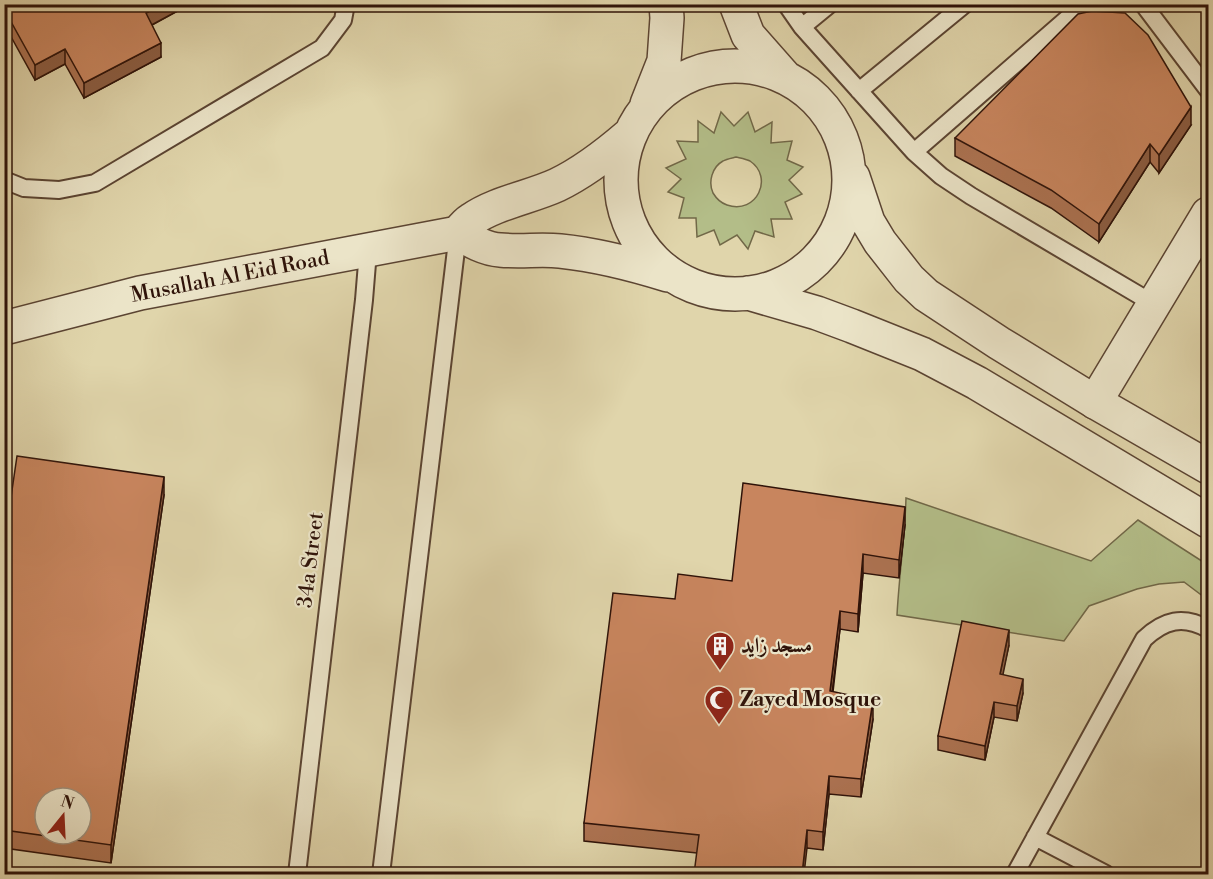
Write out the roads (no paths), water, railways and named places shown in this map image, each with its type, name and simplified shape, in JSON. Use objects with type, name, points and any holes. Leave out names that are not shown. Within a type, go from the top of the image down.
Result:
[{"type":"street","points":[[666,4],[664,61],[637,122],[621,166],[622,199],[632,230],[638,239],[651,257],[676,278]]},
{"type":"street","points":[[736,4],[748,35],[784,76],[815,98],[837,127],[868,222],[880,242],[909,279],[926,295],[999,343],[1095,402],[1209,467]]},
{"type":"street","name":"Musallah Al Eid Road","points":[[4,328],[140,293],[458,233],[469,221],[482,214],[555,186],[582,172],[606,154],[667,87],[694,73],[724,66],[755,67],[784,76]]},
{"type":"street","points":[[748,293],[783,284],[814,264],[836,234],[849,200],[849,163]]},
{"type":"street","points":[[1095,402],[1209,214]]},
{"type":"street","points":[[458,233],[471,241],[500,250],[558,250],[637,265],[710,291],[748,293],[843,322],[922,354],[977,383],[1209,521]]},
{"type":"lane","points":[[4,180],[24,188],[59,190],[95,183],[322,48],[343,20],[346,4]]},
{"type":"lane","points":[[786,4],[802,27],[859,91],[914,152],[941,176],[1154,304]]},
{"type":"lane","points":[[802,27],[830,4]]},
{"type":"lane","points":[[859,91],[965,4]]},
{"type":"lane","points":[[914,152],[1084,4]]},
{"type":"lane","points":[[1143,4],[1209,90]]},
{"type":"lane","points":[[381,874],[458,233]]},
{"type":"lane","name":"34a Street","points":[[297,874],[368,251]]},
{"type":"lane","points":[[1015,874],[1144,639],[1162,624],[1174,621],[1186,620],[1209,629]]},
{"type":"lane","points":[[1035,837],[1106,874]]},
{"type":"place","name":"مسجد زايد","points":[[720,672]]},
{"type":"place","name":"Zayed Mosque","points":[[719,726]]}]
